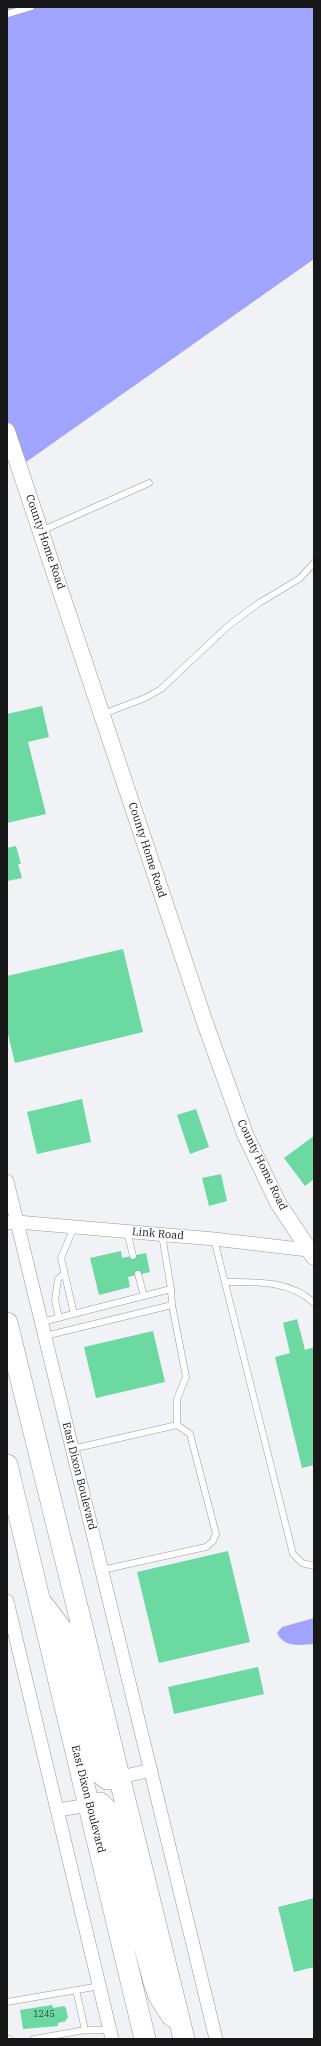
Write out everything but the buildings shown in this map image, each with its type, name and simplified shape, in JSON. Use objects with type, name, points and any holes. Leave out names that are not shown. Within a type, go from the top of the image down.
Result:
[{"type":"highway","points":[[7,1323],[121,1777],[183,2035]]},
{"type":"highway","name":"East Dixon Boulevard","points":[[7,1466],[146,2039]]},
{"type":"highway","points":[[39,1599],[66,1635],[101,1774],[107,1779],[121,1777]]},
{"type":"highway","points":[[89,1804],[100,1803],[108,1811],[154,1982],[164,2004],[183,2035]]},
{"type":"street","name":"County Home Road","points":[[7,430],[103,714],[202,1015],[245,1134],[278,1203],[311,1253]]},
{"type":"street","name":"East Dixon Boulevard","points":[[7,1181],[12,1223],[42,1322],[216,2039]]},
{"type":"street","name":"Link Road","points":[[12,1223],[74,1227],[214,1240],[311,1253]]},
{"type":"street","points":[[7,1601],[111,2034]]},
{"type":"street","points":[[121,1777],[151,1770]]},
{"type":"street","points":[[58,1810],[89,1804]]},
{"type":"lane","points":[[7,14],[31,7]]},
{"type":"lane","points":[[41,531],[149,483]]},
{"type":"lane","points":[[103,714],[145,698],[161,689],[228,626],[259,603],[299,579],[314,563]]},
{"type":"lane","points":[[74,1227],[60,1258],[74,1314]]},
{"type":"lane","points":[[127,1232],[133,1256]]},
{"type":"lane","points":[[162,1235],[172,1305],[186,1377],[177,1399],[177,1425]]},
{"type":"lane","points":[[214,1240],[293,1554],[302,1563],[314,1566]]},
{"type":"lane","points":[[59,1318],[55,1300],[58,1279],[64,1274]]},
{"type":"lane","points":[[138,1274],[144,1296]]},
{"type":"lane","points":[[225,1282],[267,1282],[294,1289],[314,1303]]},
{"type":"lane","points":[[42,1322],[171,1290]]},
{"type":"lane","points":[[45,1336],[172,1305]]},
{"type":"lane","points":[[72,1449],[177,1425],[190,1434],[216,1534],[215,1538],[206,1547],[102,1570]]},
{"type":"lane","points":[[7,2002],[100,1986]]},
{"type":"lane","points":[[76,1990],[85,2030]]},
{"type":"lane","points":[[34,2039],[85,2030],[111,2034]]},
{"type":"shaded area","points":[[7,7],[314,7],[314,259],[19,467],[7,431]]},
{"type":"shaded area","points":[[314,1618],[314,1644],[298,1645],[288,1643],[280,1638],[277,1633],[282,1627]]}]
